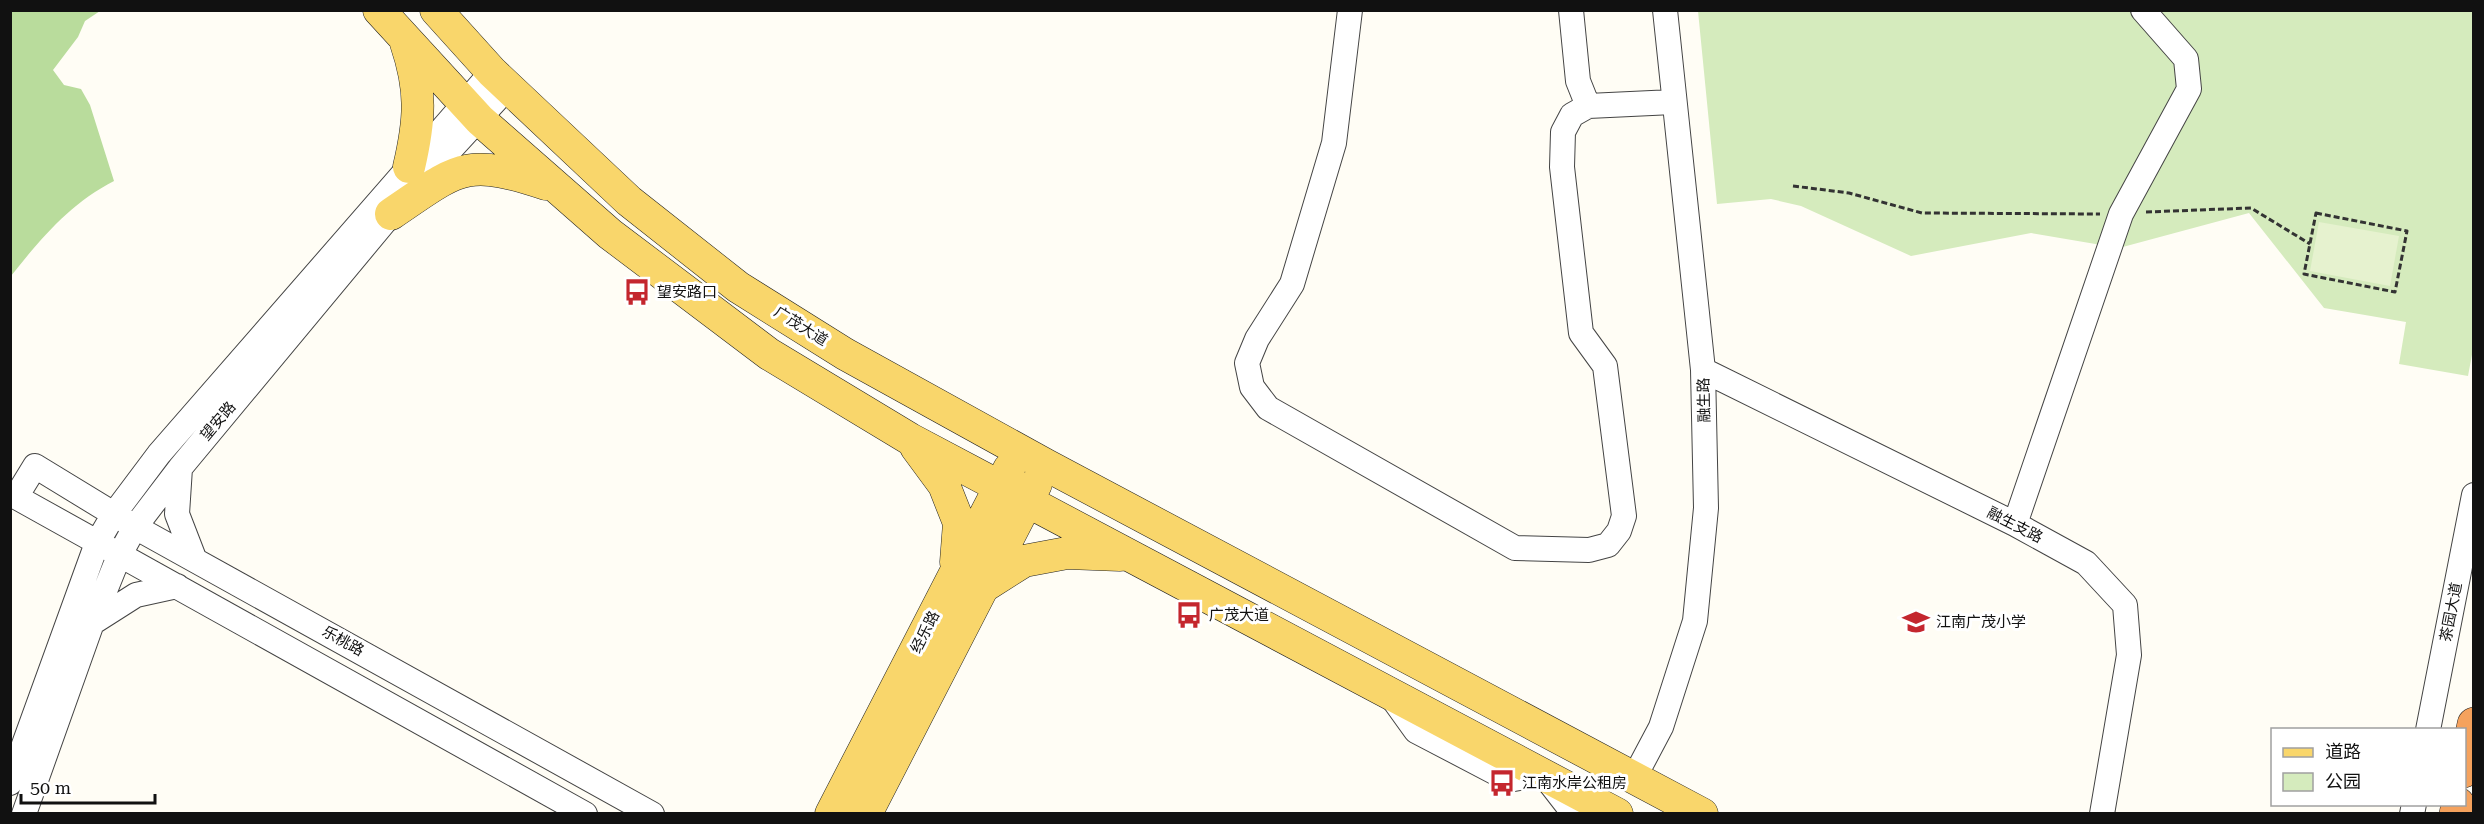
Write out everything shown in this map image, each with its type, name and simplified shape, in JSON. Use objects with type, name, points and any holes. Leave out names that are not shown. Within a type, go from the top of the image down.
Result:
[{"type":"highway","points":[[2466,762],[2474,724]]},
{"type":"main road","points":[[379,10],[472,112],[610,234],[717,317],[818,385],[910,439],[1027,502],[1617,813]]},
{"type":"main road","name":"广茂大道","points":[[436,10],[500,80],[628,201],[738,287],[845,354],[1046,465],[1702,813]]},
{"type":"main road","points":[[405,39],[416,72],[419,124],[409,167]]},
{"type":"main road","points":[[391,214],[451,174],[471,169],[495,169],[558,188]]},
{"type":"main road","points":[[910,439],[944,484],[959,523],[955,575]]},
{"type":"main road","name":"经乐路","points":[[831,813],[1019,450]]},
{"type":"main road","name":"经乐路","points":[[866,813],[1046,465]]},
{"type":"main road","points":[[983,588],[1024,561],[1067,553],[1129,556]]},
{"type":"main road","points":[[1257,623],[1245,606],[1245,598],[1254,587],[1275,587]]},
{"type":"street","points":[[1350,10],[1334,143],[1292,284],[1257,339],[1247,363],[1252,387],[1268,408],[1515,548],[1589,550],[1608,545],[1619,531],[1624,516],[1605,366],[1581,333],[1562,167],[1563,132],[1572,116],[1588,106],[1672,102]]},
{"type":"street","points":[[1571,10],[1578,81],[1588,106]]},
{"type":"street","name":"融生路","points":[[1634,778],[1660,727],[1695,621],[1706,508],[1703,370],[1672,102],[1665,10]]},
{"type":"street","points":[[2015,524],[2121,214],[2189,89],[2186,60],[2143,10]]},
{"type":"street","name":"望安路","points":[[24,813],[119,556],[135,527],[180,468],[500,80]]},
{"type":"street","name":"望安路","points":[[10,783],[98,543],[114,514],[159,454],[409,167],[472,112]]},
{"type":"street","name":"融生支路","points":[[1703,370],[2015,524],[2086,563],[2125,605],[2129,655],[2102,813]]},
{"type":"street","name":"乐桃路","points":[[98,543],[16,497],[35,465],[135,527],[652,813]]},
{"type":"street","points":[[180,468],[177,514],[194,558]]},
{"type":"street","name":"茶园大道","points":[[2428,728],[2474,495]]},
{"type":"street","points":[[98,543],[585,813]]},
{"type":"street","points":[[93,623],[136,595],[177,586]]},
{"type":"street","points":[[1543,774],[1574,813]]},
{"type":"path","points":[[1793,186],[1849,193],[1922,213],[2121,214],[2251,208],[2310,244]]},
{"type":"path","points":[[2316,213],[2407,231],[2395,292],[2304,274],[2310,244],[2316,213]]},
{"type":"green space","points":[[11,10],[100,11],[85,21],[78,37],[53,70],[64,85],[81,89],[90,105],[114,181],[84,200],[58,222],[11,276]]},
{"type":"green space","points":[[1698,11],[2473,11],[2474,344],[2468,376],[2399,364],[2406,322],[2324,308],[2249,213],[2119,248],[2031,233],[1911,256],[1801,206],[1771,199],[1717,204]]},
{"type":"green space","points":[[2319,222],[2399,236],[2390,286],[2310,271]]},
{"type":"place","name":"望安路口","points":[[637,292]]},
{"type":"place","name":"广茂大道","points":[[1189,615]]},
{"type":"place","name":"江南广茂小学","points":[[1916,622]]},
{"type":"place","name":"江南水岸公租房","points":[[1502,783]]}]
